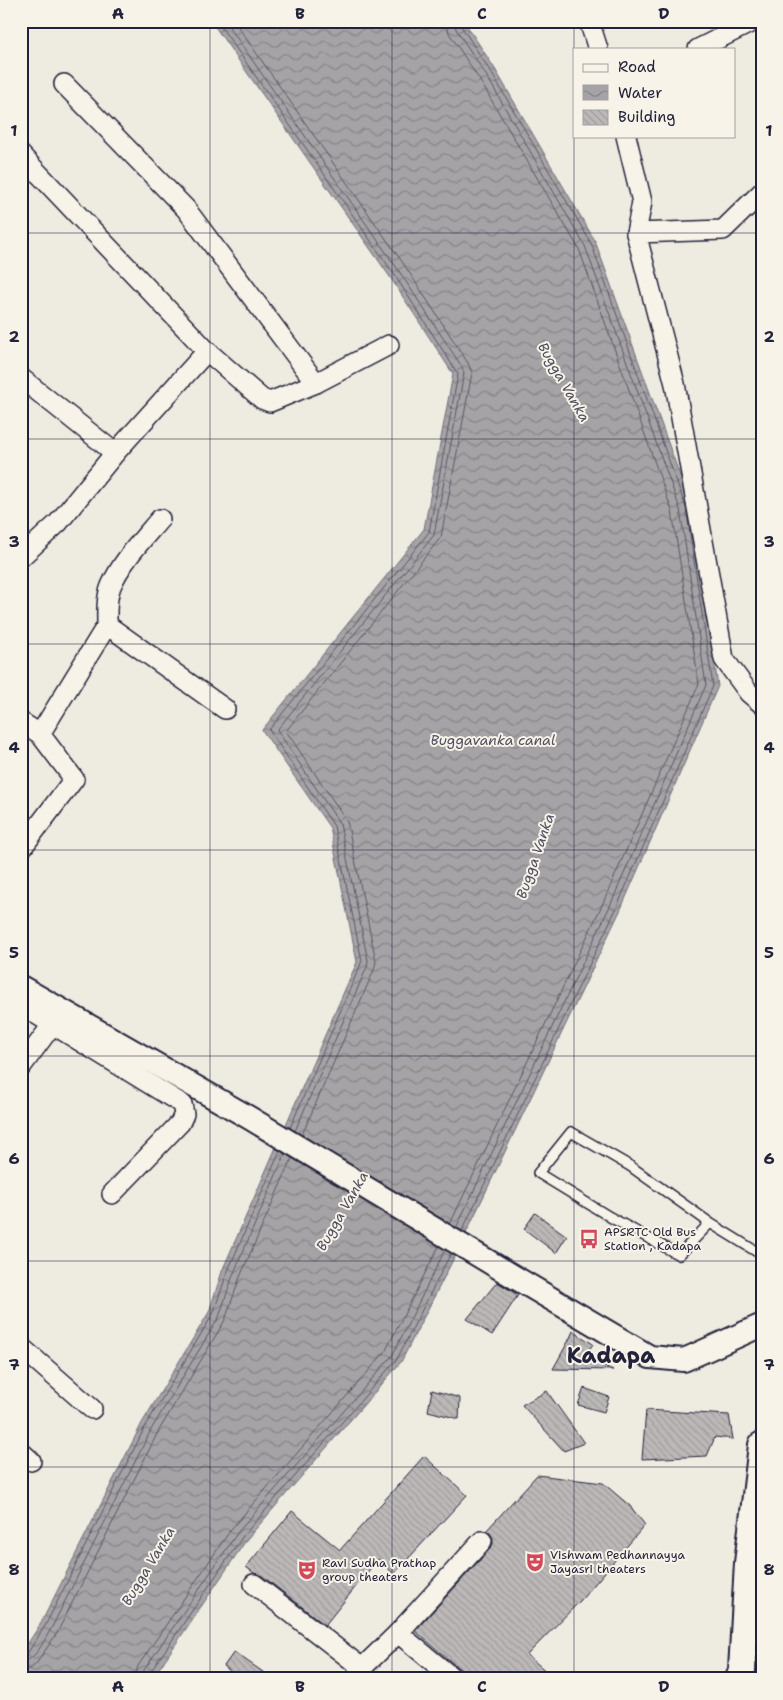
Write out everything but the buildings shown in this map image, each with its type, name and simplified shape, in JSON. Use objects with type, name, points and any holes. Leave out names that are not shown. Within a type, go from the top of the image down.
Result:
[{"type":"main road","points":[[739,1679],[742,1670],[755,1569],[762,1445]]},
{"type":"street","points":[[589,21],[598,48]]},
{"type":"street","points":[[700,48],[754,21]]},
{"type":"street","points":[[759,21],[762,26]]},
{"type":"street","points":[[64,84],[186,209],[316,383]]},
{"type":"street","points":[[626,138],[642,202],[636,233],[675,384],[724,659],[748,692],[762,704]]},
{"type":"street","points":[[21,155],[208,351],[266,402],[274,401],[316,383],[389,345]]},
{"type":"street","points":[[636,233],[723,230],[762,192]]},
{"type":"street","points":[[21,557],[58,522],[115,453],[208,351]]},
{"type":"street","points":[[21,378],[115,453]]},
{"type":"street","points":[[40,734],[107,625],[107,602],[111,586],[132,552],[160,519]]},
{"type":"street","points":[[107,625],[225,709]]},
{"type":"street","points":[[21,722],[40,734],[74,779],[21,848]]},
{"type":"street","points":[[21,988],[248,1117],[650,1357],[684,1360],[762,1325]]},
{"type":"street","points":[[21,1005],[182,1104],[184,1114],[180,1123],[112,1194]]},
{"type":"street","points":[[21,1067],[52,1025]]},
{"type":"street","points":[[21,1347],[92,1409]]},
{"type":"street","points":[[254,1584],[362,1668],[398,1633],[482,1541]]},
{"type":"street","points":[[398,1633],[454,1679]]},
{"type":"lane","points":[[710,1223],[678,1254],[610,1217],[538,1173],[571,1132],[630,1166],[710,1223],[762,1256]]},
{"type":"water","name":"Buggavanka canal","points":[[211,21],[464,21],[495,69],[595,241],[691,506],[718,686],[620,911],[458,1250],[401,1362],[247,1539],[152,1679],[21,1679],[21,1654],[41,1623],[142,1423],[209,1312],[222,1271],[357,962],[330,828],[262,730],[424,529],[453,374],[390,277]]},
{"type":"place","name":"APSRTC Old Bus Station , Kadapa","points":[[589,1239]]},
{"type":"place","name":"Vishwam Pedhannayya Jayasri theaters","points":[[535,1562]]},
{"type":"place","name":"Ravi Sudha Prathap group theaters","points":[[307,1570]]},
{"type":"district","name":"Kadapa","points":[[611,1355]]},
{"type":"water label","name":"Bugga Vanka","points":[[564,382]]},
{"type":"water label","name":"Bugga Vanka","points":[[535,856]]},
{"type":"water label","name":"Bugga Vanka","points":[[342,1211]]},
{"type":"water label","name":"Bugga Vanka","points":[[148,1566]]}]
